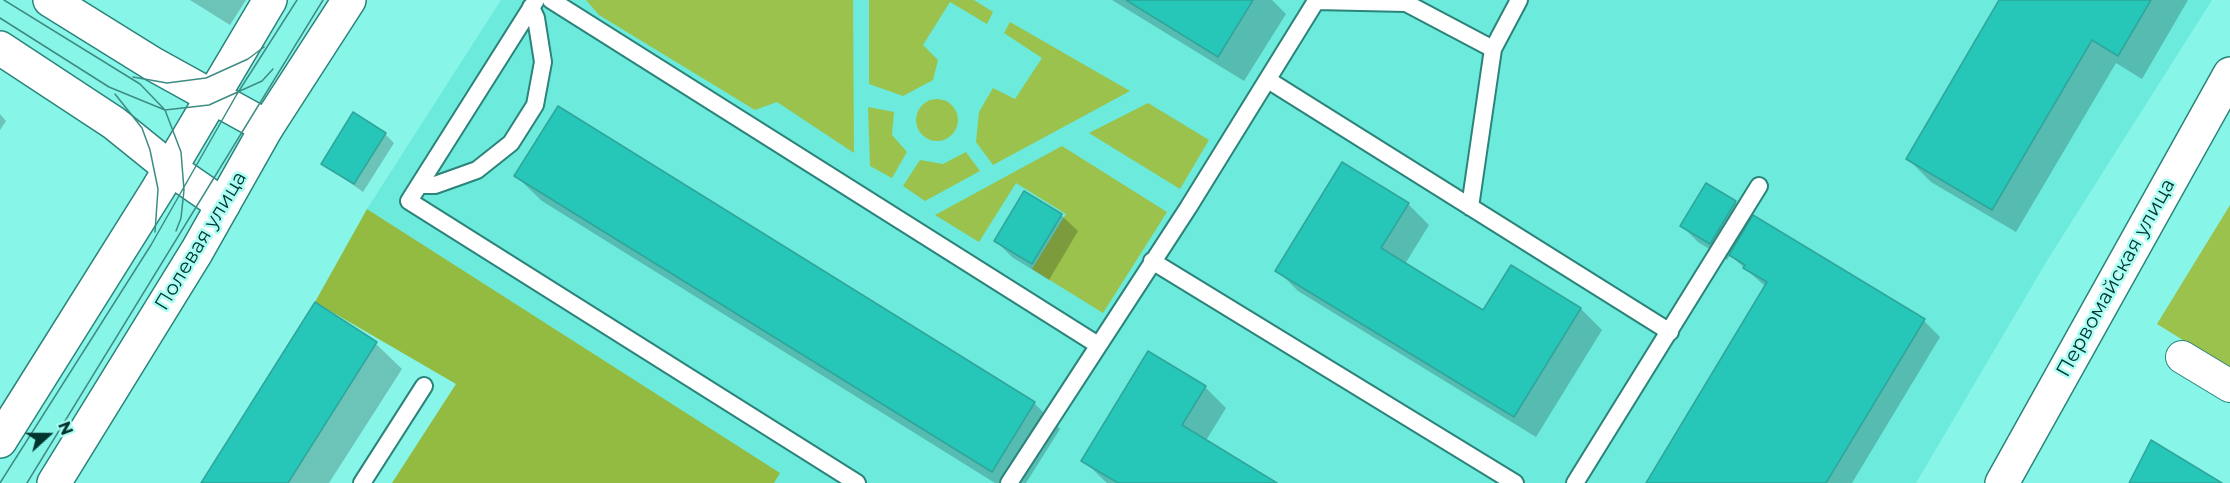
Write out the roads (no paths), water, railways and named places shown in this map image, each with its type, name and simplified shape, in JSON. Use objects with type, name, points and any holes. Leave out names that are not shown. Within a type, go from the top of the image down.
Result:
[{"type":"main road","points":[[50,0],[153,64],[267,127]]},
{"type":"main road","points":[[0,441],[171,169],[270,0]]},
{"type":"main road","name":"Полевая улица","points":[[54,483],[223,205],[267,127],[349,0]]},
{"type":"main road","points":[[0,48],[114,123],[171,169],[223,205]]},
{"type":"main road","name":"Первомайская улица","points":[[2004,482],[2230,74]]},
{"type":"street","points":[[2182,357],[2230,386]]},
{"type":"lane","points":[[551,0],[1098,345]]},
{"type":"lane","points":[[1009,483],[1268,80],[1315,0],[1407,1],[1493,49]]},
{"type":"lane","points":[[1470,207],[1493,49],[1519,0]]},
{"type":"lane","points":[[533,4],[409,201],[857,483]]},
{"type":"lane","points":[[419,185],[435,185],[477,170],[511,143],[535,105],[543,62],[533,4]]},
{"type":"lane","points":[[1268,80],[1670,332]]},
{"type":"lane","points":[[1575,483],[1759,186]]},
{"type":"lane","points":[[1152,261],[1515,483]]},
{"type":"lane","points":[[362,483],[424,386]]},
{"type":"tram line","points":[[4,0],[140,84],[165,110],[181,152],[184,190],[181,218],[176,231]]},
{"type":"tram line","points":[[0,483],[151,245],[237,94],[297,0]]},
{"type":"tram line","points":[[27,483],[323,0]]},
{"type":"tram line","points":[[0,18],[109,87],[165,110],[209,105],[262,81],[273,69]]},
{"type":"tram line","points":[[133,77],[167,83],[206,78],[248,59],[264,47]]},
{"type":"tram line","points":[[115,94],[142,128],[150,150],[158,189],[155,232]]}]
